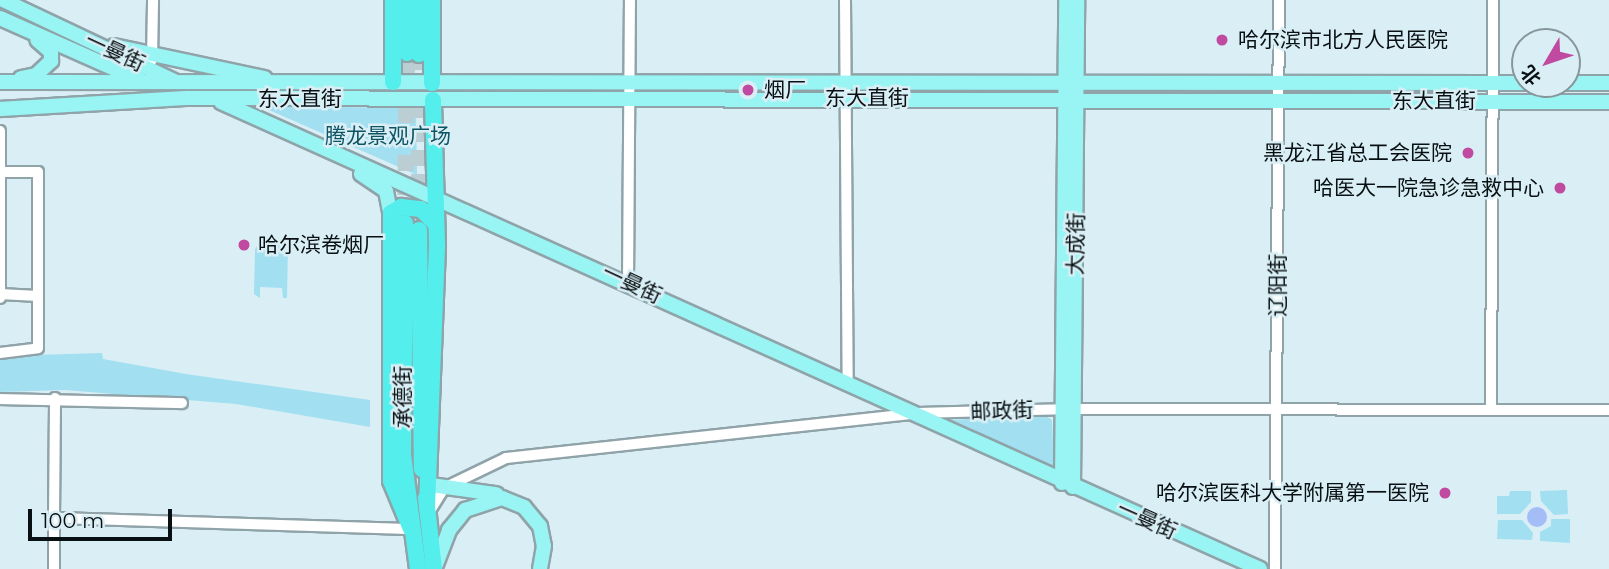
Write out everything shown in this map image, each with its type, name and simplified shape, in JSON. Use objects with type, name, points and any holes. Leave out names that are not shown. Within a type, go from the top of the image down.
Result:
[{"type":"highway","points":[[393,0],[393,82]]},
{"type":"highway","points":[[407,0],[413,53],[419,0]]},
{"type":"highway","points":[[432,0],[432,83]]},
{"type":"highway","points":[[428,514],[437,487],[433,100]]},
{"type":"highway","points":[[405,223],[394,209],[410,207],[429,214],[435,223]]},
{"type":"highway","name":"承德街","points":[[405,223],[420,443],[434,569]]},
{"type":"highway","name":"承德街","points":[[405,223],[403,455],[418,569]]},
{"type":"main road","name":"一曼街","points":[[3,0],[91,41],[187,98],[375,180],[386,191],[405,223]]},
{"type":"main road","name":"大成街","points":[[1066,0],[1071,81],[1067,485]]},
{"type":"main road","name":"大成街","points":[[1071,81],[1077,0]]},
{"type":"main road","name":"一曼街","points":[[0,18],[149,76]]},
{"type":"main road","points":[[0,82],[36,75],[51,61],[48,48],[22,28]]},
{"type":"main road","points":[[91,41],[287,83]]},
{"type":"main road","name":"东大直街","points":[[0,82],[149,76],[174,82],[287,83],[1511,83]]},
{"type":"main road","name":"一曼街","points":[[174,82],[628,282],[848,385],[918,413],[1067,485],[1261,569]]},
{"type":"main road","points":[[1581,83],[1609,83]]},
{"type":"main road","name":"东大直街","points":[[0,109],[187,98],[1609,102]]},
{"type":"main road","points":[[437,487],[511,496],[531,506],[550,536],[545,569]]},
{"type":"main road","points":[[434,569],[446,537],[465,510],[481,502],[507,499],[524,506],[540,526],[544,546],[540,569]]},
{"type":"street","points":[[149,76],[152,0]]},
{"type":"street","points":[[628,282],[630,0]]},
{"type":"street","points":[[845,0],[848,385]]},
{"type":"street","name":"辽阳街","points":[[1275,569],[1279,409],[1279,0]]},
{"type":"street","points":[[1491,409],[1493,0]]},
{"type":"street","points":[[0,131],[0,296],[38,296]]},
{"type":"street","points":[[0,353],[38,348],[38,172],[1,172]]},
{"type":"street","points":[[54,569],[55,398]]},
{"type":"street","points":[[0,399],[55,398],[182,403]]},
{"type":"street","name":"邮政街","points":[[437,487],[506,458],[918,413],[1068,409],[1609,410]]},
{"type":"street","points":[[54,518],[411,529]]},
{"type":"green space","name":"腾龙景观广场","points":[[269,106],[411,108],[416,113],[417,175],[269,110]]},
{"type":"green space","points":[[260,242],[288,245],[287,298],[283,298],[282,288],[260,287],[260,298],[254,294],[255,249]]},
{"type":"green space","points":[[102,353],[103,359],[186,374],[370,400],[370,427],[236,404],[65,390],[0,392],[0,356]]},
{"type":"green space","points":[[1046,416],[1052,420],[1054,466],[1049,469],[946,425],[946,420]]},
{"type":"green space","points":[[1567,490],[1568,514],[1554,515],[1541,501],[1540,491]]},
{"type":"green space","points":[[1510,491],[1531,491],[1531,502],[1520,514],[1497,514],[1497,496],[1509,496]]},
{"type":"green space","points":[[1551,519],[1570,519],[1570,543],[1540,541],[1540,532],[1551,526]]},
{"type":"green space","points":[[1498,520],[1522,520],[1533,533],[1532,540],[1497,539]]},
{"type":"shaded area","points":[[1537,507],[1544,510],[1547,517],[1544,524],[1537,527],[1530,524],[1527,517],[1530,510]]},
{"type":"tunnel","points":[[405,219],[407,53]]},
{"type":"tunnel","points":[[419,54],[419,230]]},
{"type":"place","name":"哈尔滨市北方人民医院","points":[[1222,40]]},
{"type":"place","name":"烟厂","points":[[748,90]]},
{"type":"place","name":"黑龙江省总工会医院","points":[[1468,153]]},
{"type":"place","name":"哈医大一院急诊急救中心","points":[[1560,188]]},
{"type":"place","name":"哈尔滨卷烟厂","points":[[244,245]]},
{"type":"place","name":"哈尔滨医科大学附属第一医院","points":[[1445,493]]}]
